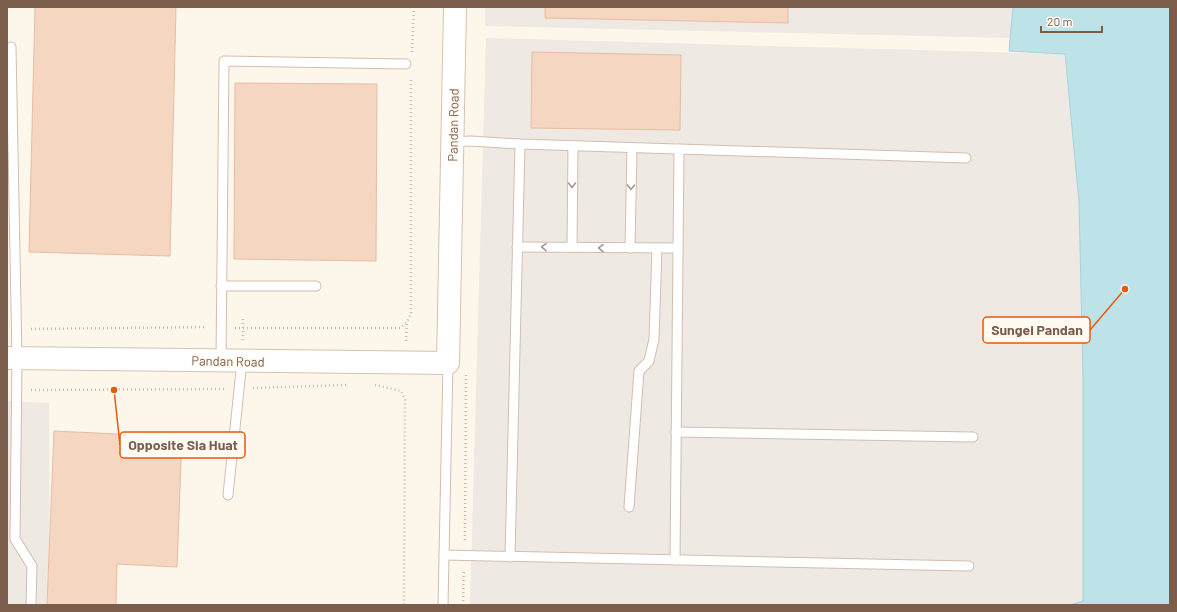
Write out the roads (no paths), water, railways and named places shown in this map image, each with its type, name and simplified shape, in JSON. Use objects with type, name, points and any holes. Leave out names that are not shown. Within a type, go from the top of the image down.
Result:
[{"type":"street","name":"Pandan Road","points":[[12,358],[448,363],[455,7]]},
{"type":"lane","points":[[11,47],[17,329],[12,358],[17,390],[11,538],[32,566],[31,605]]},
{"type":"lane","points":[[221,360],[224,61],[409,62]]},
{"type":"lane","points":[[452,142],[471,141],[572,146],[966,158]]},
{"type":"lane","points":[[510,557],[520,144]]},
{"type":"lane","points":[[572,146],[572,247]]},
{"type":"lane","points":[[630,248],[632,148]]},
{"type":"lane","points":[[675,560],[679,149]]},
{"type":"lane","points":[[517,247],[678,248]]},
{"type":"lane","points":[[629,507],[639,371],[649,361],[654,339],[657,248]]},
{"type":"lane","points":[[221,286],[316,286]]},
{"type":"lane","points":[[228,495],[242,361]]},
{"type":"lane","name":"Pandan Road","points":[[443,605],[448,363]]},
{"type":"lane","points":[[676,432],[973,437]]},
{"type":"lane","points":[[444,555],[969,566]]},
{"type":"water","points":[[1013,7],[1170,7],[1170,605],[1070,605],[1083,601],[1083,376],[1079,202],[1065,54],[1009,51]]},
{"type":"place","name":"Sungei Pandan","points":[[1125,289]]},
{"type":"place","name":"Opposite Sia Huat","points":[[114,390]]}]
